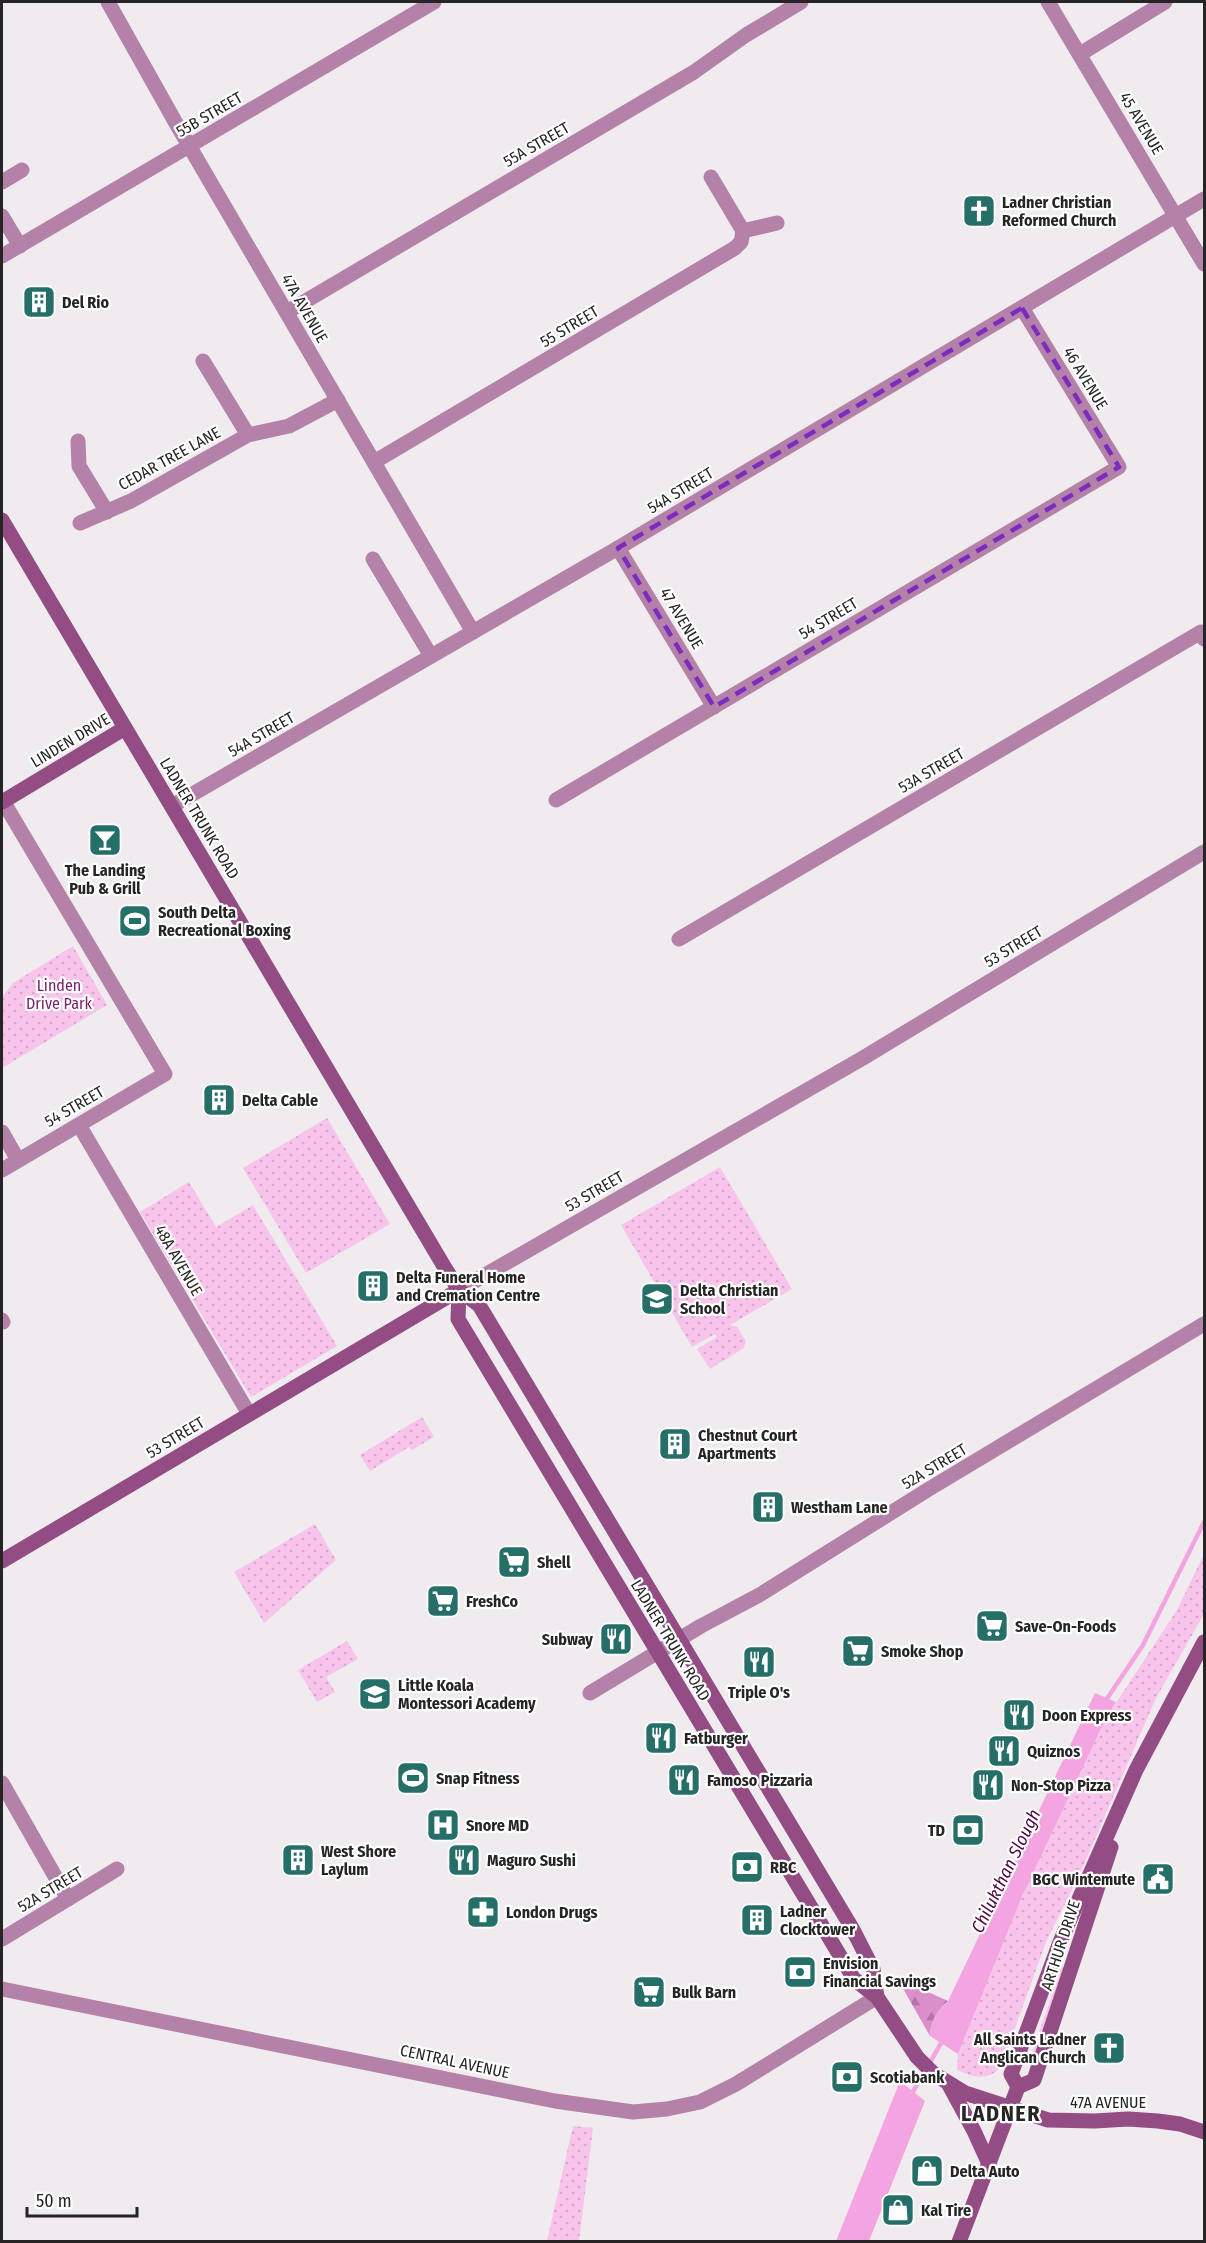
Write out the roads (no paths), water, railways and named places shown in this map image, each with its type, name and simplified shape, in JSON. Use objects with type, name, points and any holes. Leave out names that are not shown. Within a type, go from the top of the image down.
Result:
[{"type":"main road","name":"LADNER TRUNK ROAD","points":[[2,520],[459,1290],[479,1305],[852,1928],[873,1969],[877,1997]]},
{"type":"main road","name":"LINDEN DRIVE","points":[[2,802],[125,728]]},
{"type":"main road","name":"LADNER TRUNK ROAD","points":[[459,1290],[458,1319],[854,1979],[877,1997],[917,2057],[949,2085],[1011,2109]]},
{"type":"main road","name":"53 STREET","points":[[2,1561],[459,1290]]},
{"type":"main road","name":"ARTHUR DRIVE","points":[[959,2241],[1011,2109],[1018,2086],[1011,2074],[1060,1942],[1136,1770],[1204,1642]]},
{"type":"main road","name":"ARTHUR DRIVE","points":[[1018,2086],[1034,2080],[1136,1770]]},
{"type":"main road","points":[[949,2085],[989,2164]]},
{"type":"main road","name":"47A AVENUE","points":[[1011,2109],[1048,2120],[1128,2119],[1158,2121],[1204,2129]]},
{"type":"street","name":"47A AVENUE","points":[[108,2],[189,146],[473,632]]},
{"type":"street","name":"55B STREET","points":[[2,256],[434,2]]},
{"type":"street","name":"55A STREET","points":[[287,312],[693,72],[746,35],[801,2]]},
{"type":"street","name":"45 AVENUE","points":[[1048,2],[1204,264]]},
{"type":"street","points":[[1080,54],[1165,2]]},
{"type":"street","points":[[2,182],[22,170]]},
{"type":"street","points":[[711,177],[743,231],[777,223]]},
{"type":"street","name":"54A STREET","points":[[172,806],[618,548],[1204,200]]},
{"type":"street","points":[[2,216],[20,246]]},
{"type":"street","name":"55 STREET","points":[[374,462],[735,248],[741,242],[743,231]]},
{"type":"street","name":"46 AVENUE","points":[[1022,308],[1119,467]]},
{"type":"street","name":"CEDAR TREE LANE","points":[[203,361],[248,435]]},
{"type":"street","name":"CEDAR TREE LANE","points":[[80,523],[131,501],[248,435],[289,426],[338,400]]},
{"type":"street","name":"CEDAR TREE LANE","points":[[78,441],[79,466],[107,512]]},
{"type":"street","name":"54 STREET","points":[[556,801],[1119,467]]},
{"type":"street","name":"47 AVENUE","points":[[618,548],[714,707]]},
{"type":"street","points":[[373,559],[431,656]]},
{"type":"street","name":"53A STREET","points":[[679,939],[1203,636]]},
{"type":"street","name":"54 STREET","points":[[2,802],[165,1074],[2,1170]]},
{"type":"street","name":"53 STREET","points":[[459,1290],[863,1058],[1204,852]]},
{"type":"street","name":"48A AVENUE","points":[[79,1125],[249,1414]]},
{"type":"street","points":[[2,1132],[18,1160]]},
{"type":"street","name":"52A STREET","points":[[590,1693],[761,1594],[1204,1324]]},
{"type":"street","points":[[2,1783],[68,1899]]},
{"type":"street","name":"52A STREET","points":[[2,1939],[117,1869]]},
{"type":"street","name":"CENTRAL AVENUE","points":[[2,1989],[555,2101],[633,2112],[667,2109],[700,2102],[736,2085],[877,1997]]},
{"type":"waterway","name":"Chilukthan Slough","points":[[1104,1703],[1143,1645],[1204,1522]]},
{"type":"waterway","name":"Chilukthan Slough","points":[[911,2095],[944,2038]]},
{"type":"place","name":"Ladner Christian Reformed Church","points":[[979,211]]},
{"type":"place","name":"Del Rio","points":[[39,302]]},
{"type":"place","name":"The Landing Pub & Grill","points":[[105,840]]},
{"type":"place","name":"South Delta Recreational Boxing","points":[[135,921]]},
{"type":"place","name":"Delta Cable","points":[[219,1100]]},
{"type":"place","name":"Delta Funeral Home and Cremation Centre","points":[[373,1286]]},
{"type":"place","name":"Delta Christian School","points":[[657,1299]]},
{"type":"place","name":"Chestnut Court Apartments","points":[[675,1444]]},
{"type":"place","name":"Westham Lane","points":[[768,1507]]},
{"type":"place","name":"Shell","points":[[514,1562]]},
{"type":"place","name":"FreshCo","points":[[443,1601]]},
{"type":"place","name":"Save-On-Foods","points":[[992,1626]]},
{"type":"place","name":"Subway","points":[[616,1639]]},
{"type":"place","name":"Smoke Shop","points":[[858,1651]]},
{"type":"place","name":"Triple O's","points":[[759,1662]]},
{"type":"place","name":"Little Koala Montessori Academy","points":[[375,1694]]},
{"type":"place","name":"Doon Express","points":[[1019,1715]]},
{"type":"place","name":"Fatburger","points":[[661,1738]]},
{"type":"place","name":"Quiznos","points":[[1004,1751]]},
{"type":"place","name":"Snap Fitness","points":[[413,1778]]},
{"type":"place","name":"Famoso Pizzaria","points":[[684,1780]]},
{"type":"place","name":"Non-Stop Pizza","points":[[988,1785]]},
{"type":"place","name":"Snore MD","points":[[443,1825]]},
{"type":"place","name":"TD","points":[[968,1830]]},
{"type":"place","name":"West Shore Laylum","points":[[298,1860]]},
{"type":"place","name":"Maguro Sushi","points":[[464,1860]]},
{"type":"place","name":"RBC","points":[[747,1867]]},
{"type":"place","name":"BGC Wintemute","points":[[1158,1879]]},
{"type":"place","name":"London Drugs","points":[[483,1912]]},
{"type":"place","name":"Ladner Clocktower","points":[[757,1920]]},
{"type":"place","name":"Envision Financial Savings","points":[[800,1972]]},
{"type":"place","name":"Bulk Barn","points":[[649,1992]]},
{"type":"place","name":"All Saints Ladner Anglican Church","points":[[1109,2048]]},
{"type":"place","name":"Scotiabank","points":[[847,2077]]},
{"type":"place","name":"Delta Auto","points":[[927,2171]]},
{"type":"place","name":"Kal Tire","points":[[898,2210]]},
{"type":"district","name":"LADNER","points":[[1001,2113]]},
{"type":"park label","name":"Linden Drive Park","points":[[59,994]]}]
